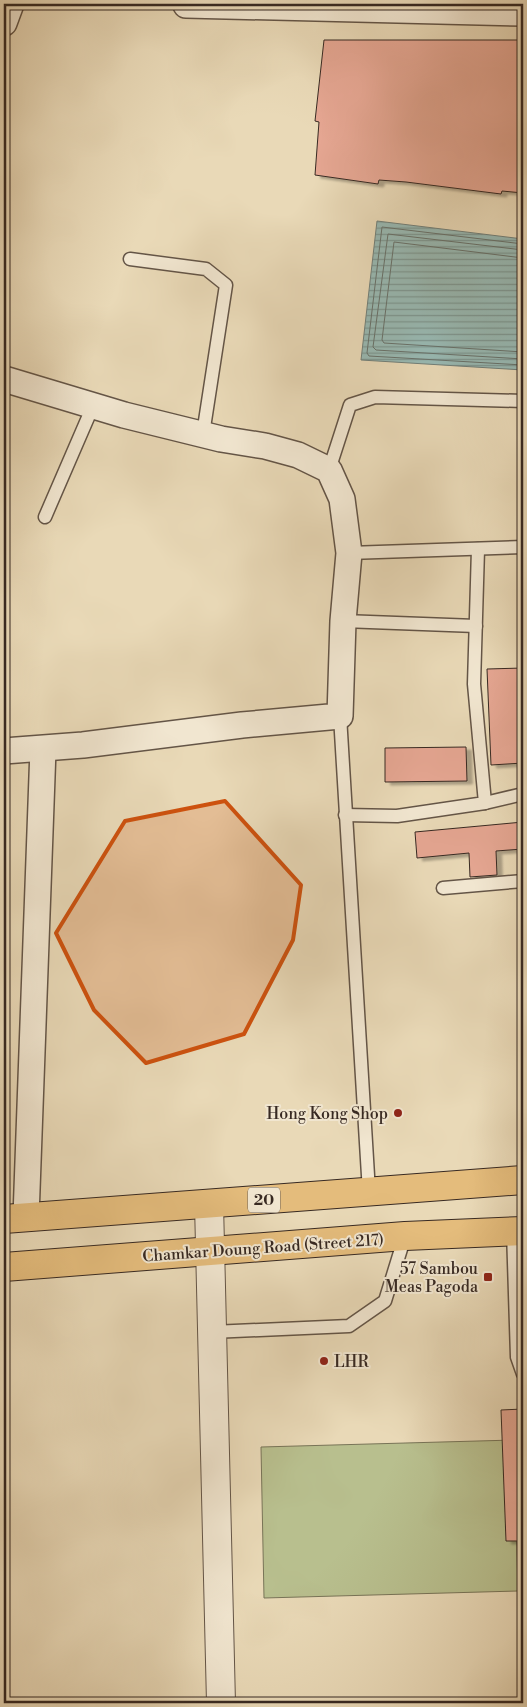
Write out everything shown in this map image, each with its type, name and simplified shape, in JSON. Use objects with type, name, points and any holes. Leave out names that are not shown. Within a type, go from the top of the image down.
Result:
[{"type":"main road","name":"20","points":[[15,1218],[523,1180]]},
{"type":"main road","name":"Chamkar Doung Road (Street 217)","points":[[4,1267],[404,1236],[518,1231]]},
{"type":"street","points":[[4,23],[11,4]]},
{"type":"street","points":[[186,5],[523,13]]},
{"type":"street","points":[[4,379],[93,406],[203,434],[298,455],[329,470],[342,499],[349,553],[342,621],[340,716],[242,725],[43,749],[4,751]]},
{"type":"street","points":[[15,1218],[43,749]]},
{"type":"street","points":[[209,1204],[221,1703]]},
{"type":"lane","points":[[130,258],[206,270],[226,285],[203,434]]},
{"type":"lane","points":[[329,470],[350,405],[362,400],[375,397],[523,401]]},
{"type":"lane","points":[[45,516],[93,406]]},
{"type":"lane","points":[[349,553],[523,547]]},
{"type":"lane","points":[[478,549],[474,684],[485,803]]},
{"type":"lane","points":[[342,621],[476,626]]},
{"type":"lane","points":[[340,716],[369,1192]]},
{"type":"lane","points":[[345,816],[397,816],[485,803],[523,794]]},
{"type":"lane","points":[[443,888],[523,880]]},
{"type":"lane","points":[[518,1231],[517,1357],[523,1374]]},
{"type":"lane","points":[[212,1332],[349,1326],[385,1301],[404,1236]]},
{"type":"highlighted area","points":[[225,801],[301,885],[293,940],[244,1034],[146,1063],[94,1010],[56,933],[125,821]]},
{"type":"green space","points":[[514,1440],[518,1591],[264,1598],[261,1447]]},
{"type":"water","points":[[377,221],[523,239],[523,370],[361,360]]},
{"type":"building","points":[[324,40],[523,40],[523,193],[502,191],[501,194],[379,180],[378,184],[315,175],[319,122],[315,121]]},
{"type":"building","points":[[523,668],[523,763],[491,765],[487,669]]},
{"type":"building","points":[[466,747],[467,781],[385,782],[385,748]]},
{"type":"building","points":[[523,822],[523,849],[496,851],[497,875],[470,877],[469,853],[417,858],[415,832]]},
{"type":"building","points":[[523,1409],[523,1541],[506,1541],[501,1410]]},
{"type":"place","name":"Hong Kong Shop","points":[[398,1113]]},
{"type":"place","name":"57 Sambou Meas Pagoda","points":[[488,1277]]},
{"type":"place","name":"LHR","points":[[324,1361]]}]
